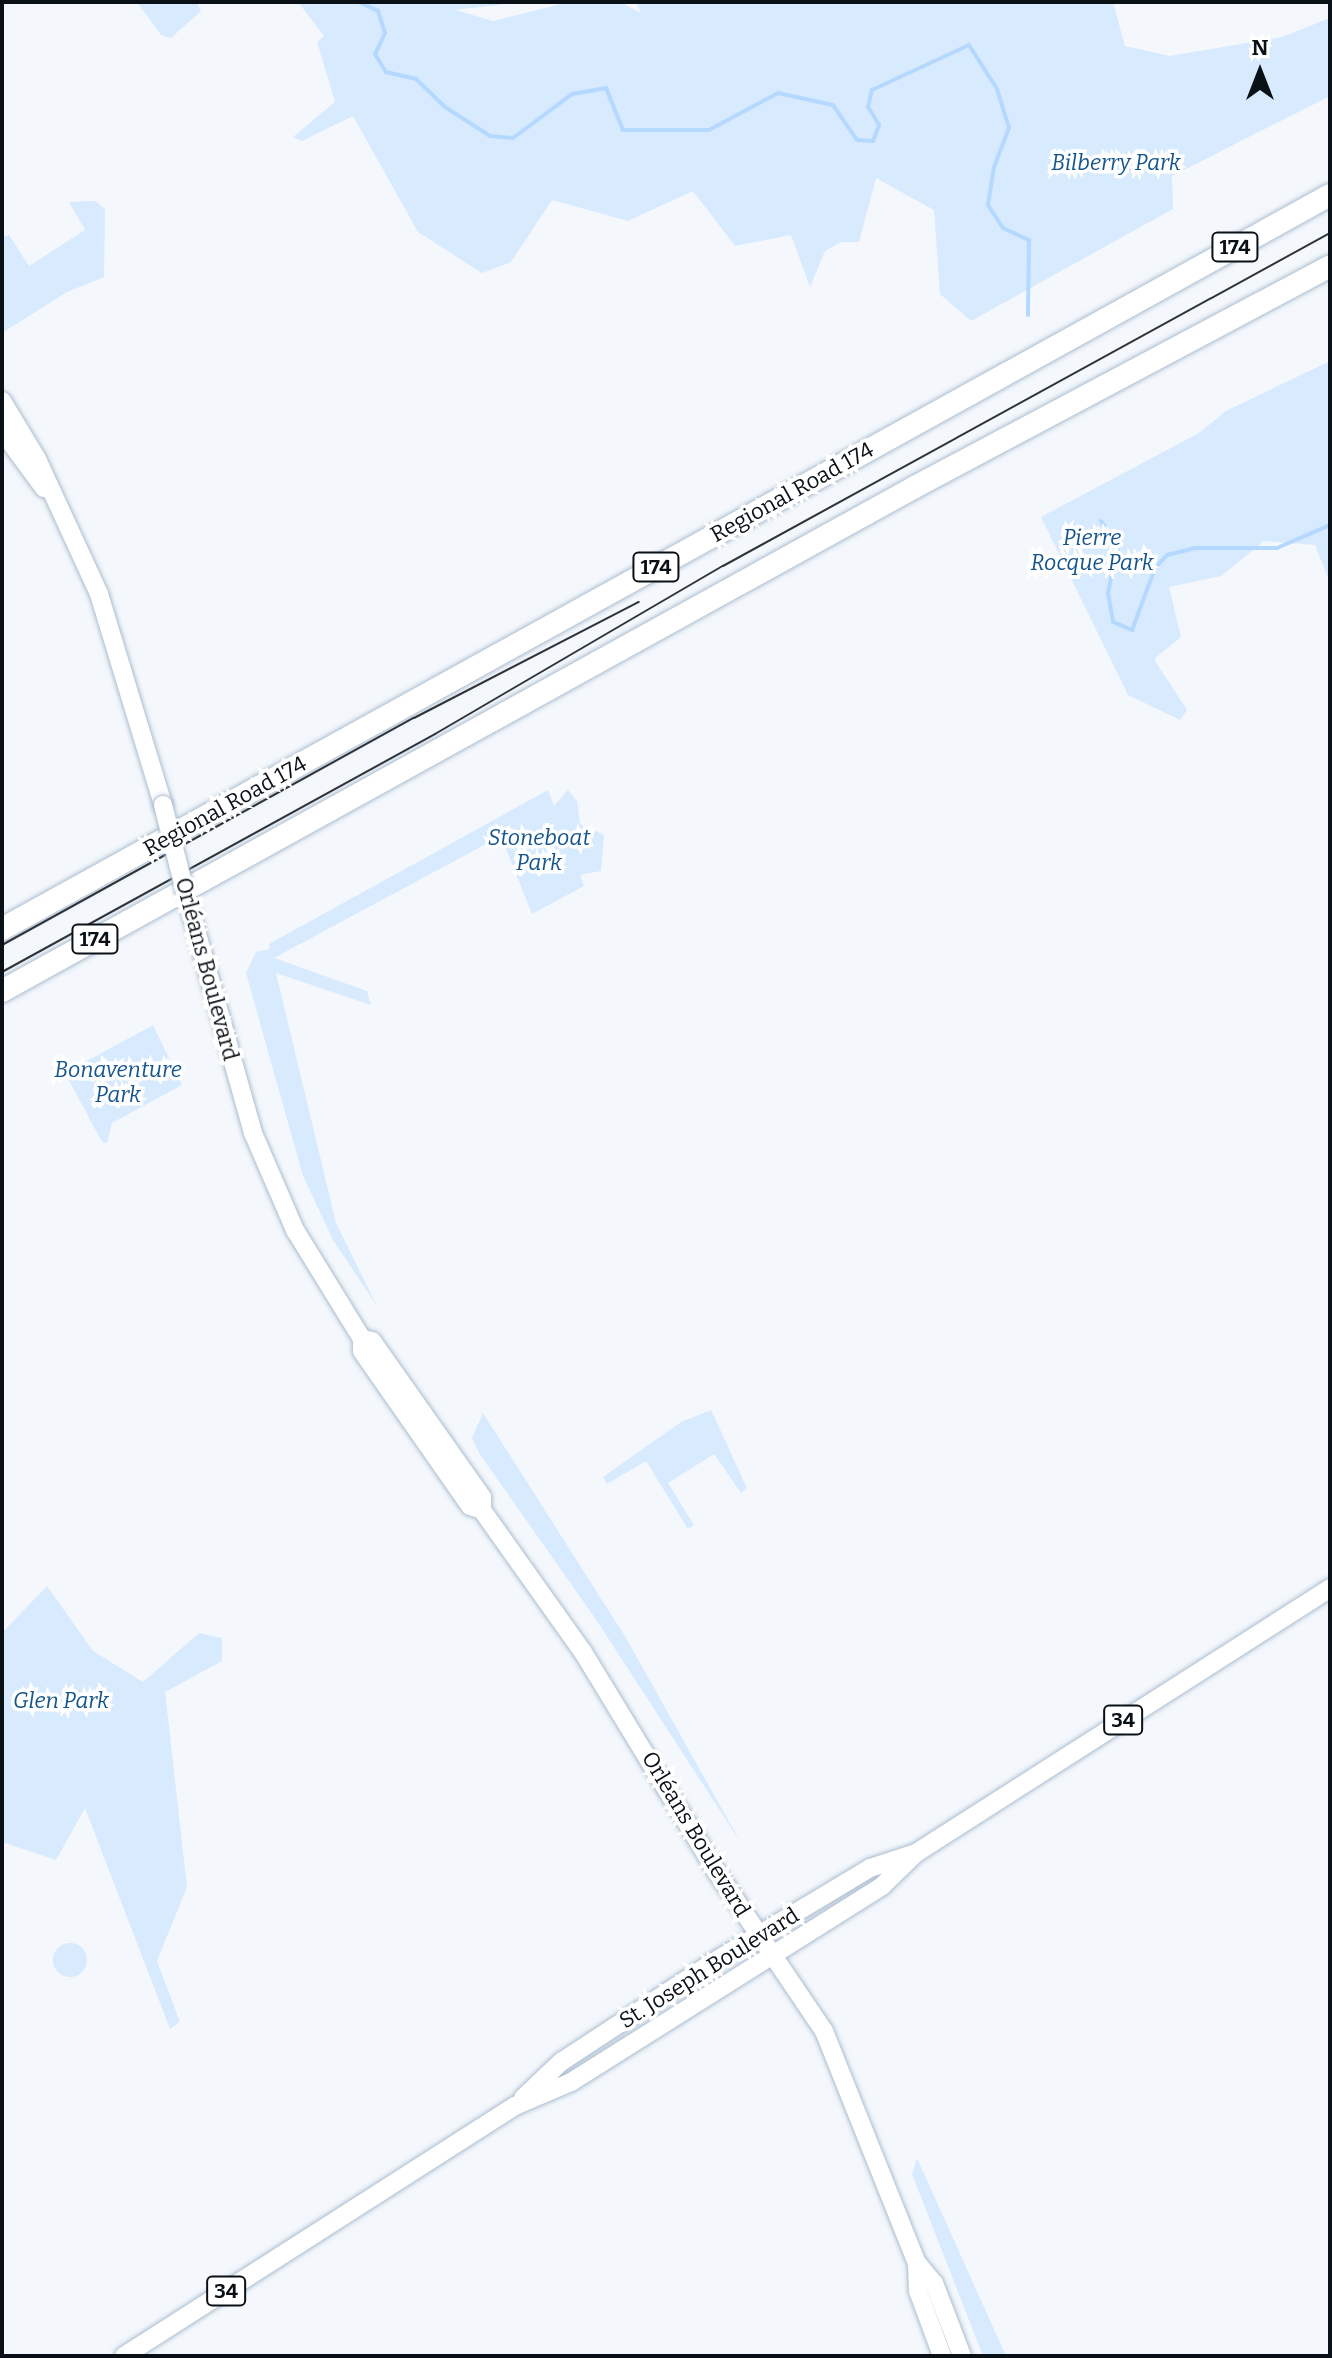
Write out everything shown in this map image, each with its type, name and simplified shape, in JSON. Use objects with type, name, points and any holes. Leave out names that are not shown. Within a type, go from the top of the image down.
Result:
[{"type":"highway","name":"Regional Road 174","points":[[2,929],[1330,195]]},
{"type":"highway","name":"174","points":[[2,991],[900,495],[1330,266]]},
{"type":"main road","name":"Orléans Boulevard","points":[[2,401],[37,459],[108,617],[267,1169],[295,1230],[362,1339],[362,1351],[430,1452],[470,1506],[482,1510],[590,1664],[773,1953],[843,2070],[917,2263],[918,2291],[942,2356]]},
{"type":"main road","name":"Orléans Boulevard","points":[[2,431],[51,496]]},
{"type":"main road","name":"St. Joseph Boulevard","points":[[124,2356],[515,2106],[571,2082],[882,1886],[916,1853],[1330,1588]]},
{"type":"main road","name":"St. Joseph Boulevard","points":[[515,2106],[561,2062],[759,1935],[870,1868],[916,1853]]},
{"type":"main road","name":"Orléans Boulevard","points":[[917,2263],[934,2283],[962,2356]]},
{"type":"green space","points":[[137,2],[197,2],[201,11],[171,38],[161,35]]},
{"type":"green space","name":"Bilberry Park","points":[[298,2],[524,2],[455,10],[493,21],[569,2],[620,2],[641,13],[636,2],[1113,2],[1125,46],[1170,56],[1282,37],[1330,18],[1330,96],[1172,176],[1173,209],[971,321],[940,294],[934,210],[876,178],[859,242],[841,242],[825,251],[810,287],[791,235],[735,246],[693,191],[628,221],[552,200],[511,262],[482,273],[418,232],[353,116],[302,141],[293,137],[335,102],[317,42],[324,36]]},
{"type":"green space","points":[[95,201],[105,209],[104,277],[67,292],[2,333],[2,237],[9,235],[29,266],[85,230],[69,202]]},
{"type":"green space","name":"Pierre Rocque Park","points":[[1330,361],[1330,583],[1315,545],[1264,541],[1221,576],[1169,587],[1181,637],[1154,659],[1187,710],[1180,720],[1128,695],[1041,517],[1199,433],[1226,411]]},
{"type":"green space","name":"Stoneboat Park","points":[[548,790],[554,806],[568,790],[577,801],[580,824],[604,835],[601,871],[580,875],[584,886],[532,914],[501,836],[274,958],[367,991],[371,1005],[276,973],[336,1223],[377,1306],[333,1240],[303,1176],[246,973],[256,952],[270,949],[269,944]]},
{"type":"green space","name":"Bonaventure Park","points":[[153,1025],[182,1085],[112,1123],[107,1143],[102,1142],[65,1073]]},
{"type":"green space","points":[[711,1410],[747,1488],[741,1493],[714,1454],[668,1483],[694,1525],[688,1529],[646,1461],[607,1484],[603,1477],[681,1422]]},
{"type":"green space","points":[[483,1413],[626,1638],[741,1843],[597,1621],[479,1453],[472,1438]]},
{"type":"green space","name":"Glen Park","points":[[47,1586],[93,1651],[143,1682],[199,1633],[222,1638],[222,1661],[165,1692],[187,1887],[157,1961],[180,2022],[170,2029],[85,1808],[56,1860],[2,1842],[2,1633]]},
{"type":"green space","points":[[70,1943],[82,1948],[87,1960],[82,1972],[70,1977],[58,1972],[53,1960],[58,1948]]},
{"type":"green space","points":[[917,2158],[1006,2356],[983,2356],[912,2174]]},
{"type":"waterway","points":[[359,2],[378,11],[385,33],[375,54],[386,72],[416,79],[445,107],[490,136],[513,138],[572,94],[606,88],[623,130],[709,130],[778,93],[833,105],[857,140],[873,141],[879,125],[868,107],[872,90],[969,45],[997,89],[1009,128],[994,167],[988,205],[1003,228],[1029,240],[1028,315]]},
{"type":"waterway","points":[[1101,521],[1118,545],[1108,593],[1113,622],[1132,630],[1155,568],[1167,555],[1195,548],[1277,548],[1330,525]]},
{"type":"tram line","points":[[2,972],[435,734],[723,566],[1330,233]]},
{"type":"tram line","points":[[2,945],[414,718],[639,602]]}]
